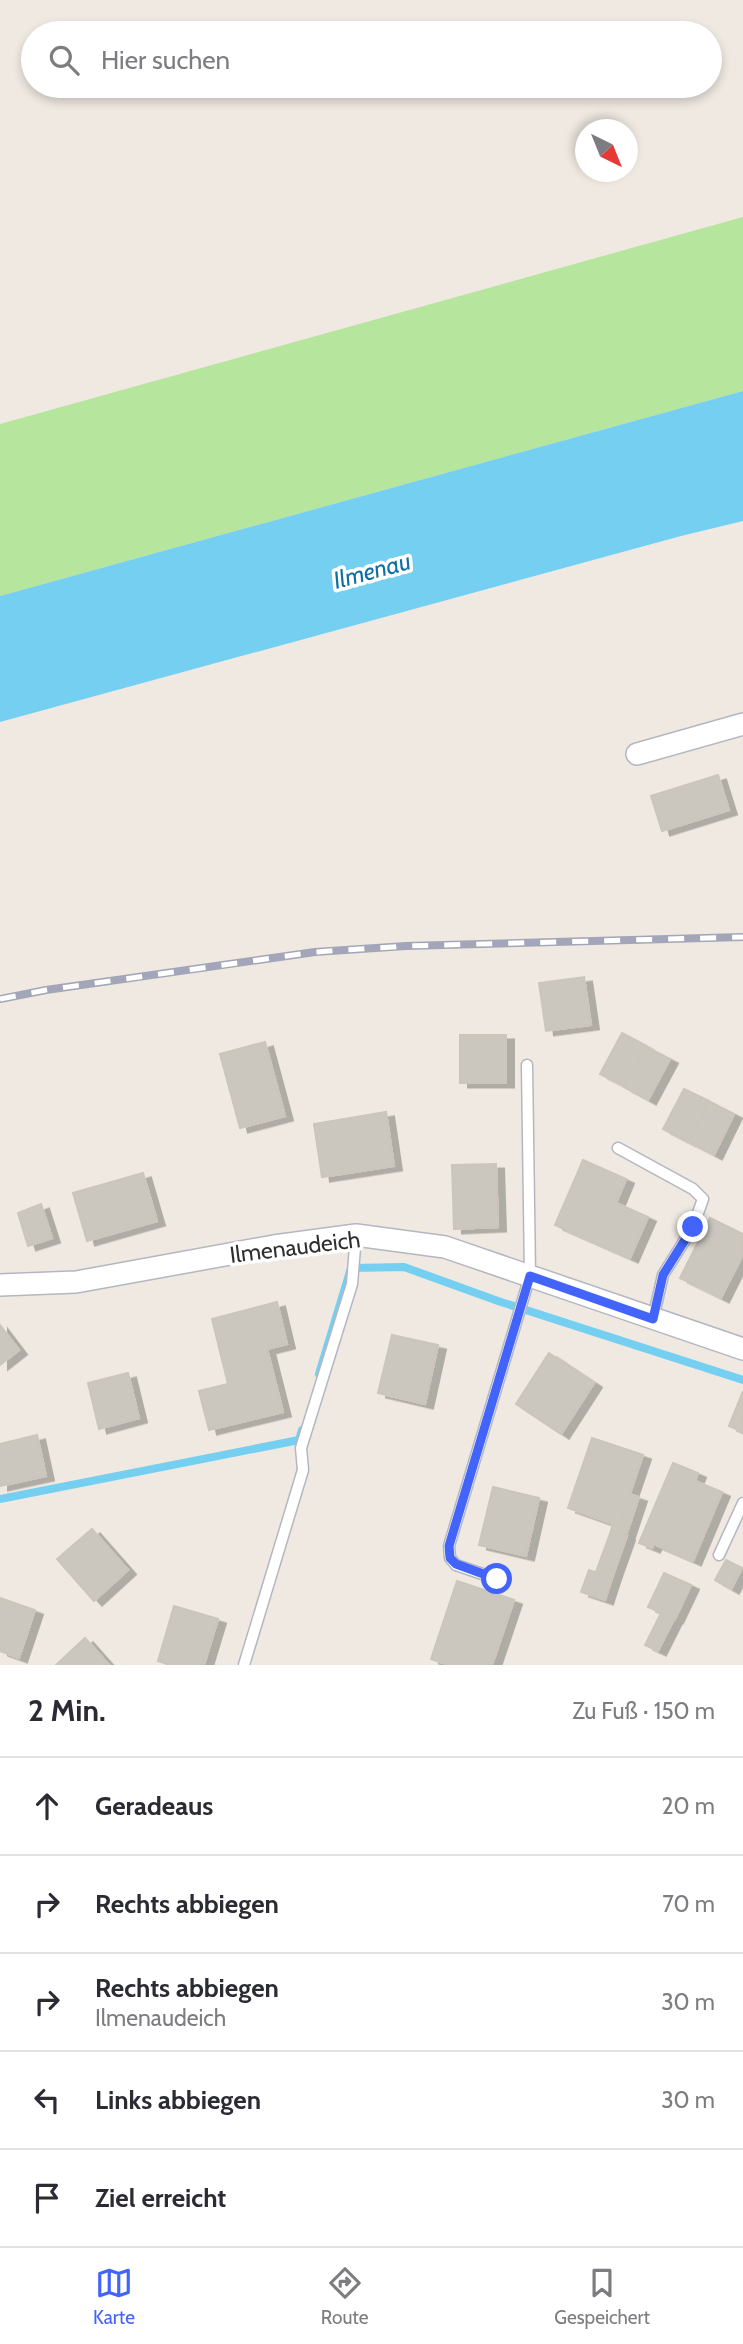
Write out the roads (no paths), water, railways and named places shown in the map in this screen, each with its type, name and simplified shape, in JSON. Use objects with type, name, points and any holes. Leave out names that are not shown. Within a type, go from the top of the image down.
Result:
[{"type":"street","points":[[637,754],[743,724]]},
{"type":"street","name":"Ilmenaudeich","points":[[0,1286],[76,1282],[274,1246],[445,1247],[743,1349]]},
{"type":"lane","points":[[497,1579],[456,1564],[450,1558],[449,1546],[530,1276],[527,1065]]},
{"type":"lane","points":[[618,1148],[693,1189],[703,1199],[693,1227],[663,1275],[653,1319]]},
{"type":"lane","points":[[244,1665],[303,1470],[301,1448],[353,1279],[356,1246]]},
{"type":"lane","points":[[719,1555],[743,1503]]},
{"type":"water","name":"Ilmenau","points":[[743,391],[743,521],[0,722],[0,596]]},
{"type":"waterway","points":[[319,1374],[351,1268],[404,1267],[498,1301],[743,1380]]},
{"type":"waterway","points":[[0,1499],[299,1440],[302,1430]]},
{"type":"railway","points":[[0,999],[46,990],[315,952],[406,946],[743,937]]}]
